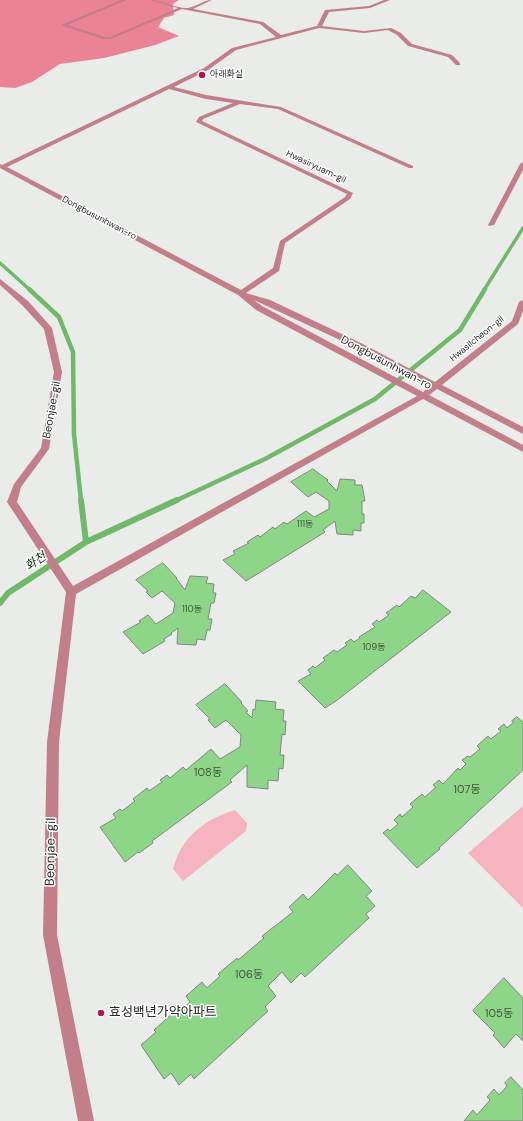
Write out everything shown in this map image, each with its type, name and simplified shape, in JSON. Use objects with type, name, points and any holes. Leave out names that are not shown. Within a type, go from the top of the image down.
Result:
[{"type":"street","points":[[125,0],[63,25],[105,38],[111,38],[182,8]]},
{"type":"street","points":[[152,0],[182,8],[260,23],[280,38]]},
{"type":"street","points":[[189,9],[210,0]]},
{"type":"street","points":[[319,28],[327,11],[370,7],[388,0]]},
{"type":"street","points":[[1,168],[206,69],[234,49],[319,28],[364,32],[389,29],[399,34],[410,45],[450,56],[458,64]]},
{"type":"street","points":[[168,87],[206,97],[279,108],[411,167]]},
{"type":"street","name":"Hwasiryuam-gil","points":[[240,102],[201,118],[199,122],[350,193],[348,198],[282,242],[276,269],[241,294]]},
{"type":"street","points":[[491,225],[523,164]]},
{"type":"street","name":"Dongbusunhwan-ro","points":[[1,168],[241,294],[259,308],[523,449]]},
{"type":"street","name":"Beonjae-gil","points":[[0,280],[26,302],[48,328],[58,372],[45,449],[17,486],[12,502],[68,588],[53,742],[50,935],[86,1121]]},
{"type":"street","name":"Dongbusunhwan-ro","points":[[241,294],[267,302],[358,345],[523,431]]},
{"type":"street","name":"Hwasilcheon-gil","points":[[68,588],[423,396],[515,322],[523,302]]},
{"type":"shaded area","points":[[0,0],[179,0],[173,4],[174,15],[164,18],[158,27],[179,36],[155,45],[104,58],[60,64],[32,82],[15,88],[0,87]]},
{"type":"shaded area","points":[[523,806],[523,908],[468,853]]},
{"type":"shaded area","points":[[235,810],[247,823],[246,831],[183,881],[173,869],[182,848],[188,839],[204,824]]},
{"type":"building","points":[[313,469],[328,480],[327,481],[337,491],[340,479],[355,480],[355,485],[362,485],[365,501],[362,501],[364,523],[361,523],[361,531],[353,530],[353,535],[337,534],[335,521],[323,530],[325,532],[246,581],[223,560],[235,554],[233,551],[249,543],[247,542],[258,535],[260,537],[273,527],[275,529],[284,522],[287,524],[306,511],[314,517],[329,509],[329,501],[316,492],[308,497],[291,482]]},
{"type":"building","points":[[163,563],[177,578],[185,590],[190,576],[208,577],[206,583],[214,584],[213,593],[216,593],[214,603],[211,603],[208,619],[212,619],[210,630],[207,630],[205,640],[197,639],[196,645],[177,644],[178,628],[164,639],[165,641],[143,654],[123,632],[141,622],[139,621],[148,615],[156,624],[173,613],[175,603],[162,591],[152,598],[146,592],[148,591],[136,580]]},
{"type":"building","points":[[423,590],[451,612],[336,701],[325,708],[298,681],[311,674],[308,670],[313,666],[315,668],[325,660],[323,658],[334,650],[337,652],[347,645],[345,643],[351,639],[354,642],[360,638],[359,637],[375,627],[372,624],[377,620],[379,622],[389,615],[386,613],[397,605],[399,607],[411,596],[415,598]]},
{"type":"building","points":[[225,684],[242,702],[241,703],[248,711],[246,712],[252,718],[256,700],[276,702],[275,709],[284,710],[283,721],[286,721],[285,735],[282,734],[280,755],[284,755],[283,769],[279,768],[278,781],[268,780],[268,789],[247,787],[247,765],[230,780],[232,782],[152,841],[153,843],[125,862],[100,827],[116,818],[113,814],[120,809],[122,811],[135,801],[133,799],[147,788],[149,791],[162,782],[160,780],[167,775],[170,778],[183,767],[186,770],[211,749],[220,759],[240,747],[241,735],[226,720],[215,728],[208,720],[210,719],[196,705]]},
{"type":"building","points":[[517,717],[523,722],[523,770],[439,848],[440,849],[417,868],[383,833],[388,829],[390,831],[398,824],[394,820],[400,814],[402,817],[413,807],[410,804],[422,794],[425,797],[436,787],[433,785],[439,780],[443,784],[458,768],[460,770],[466,764],[462,760],[468,756],[470,757],[480,749],[477,746],[488,736],[491,739],[501,731],[498,729],[504,724],[507,728]]},
{"type":"building","points":[[348,865],[372,891],[366,896],[375,906],[366,914],[369,918],[305,977],[301,973],[291,983],[282,972],[268,986],[276,996],[265,1007],[268,1011],[194,1079],[191,1074],[179,1085],[171,1073],[164,1079],[141,1045],[156,1032],[154,1030],[174,1012],[176,1015],[190,1002],[186,996],[202,982],[207,988],[220,976],[218,974],[237,958],[238,960],[264,938],[262,936],[293,912],[289,907],[303,894],[308,900],[335,873],[337,875]]},
{"type":"building","points":[[504,978],[523,998],[523,1041],[516,1034],[504,1048],[493,1035],[495,1033],[473,1011]]},
{"type":"building","points":[[511,1077],[523,1090],[523,1121],[464,1121],[473,1110],[477,1115],[490,1100],[487,1097],[494,1089],[499,1095],[507,1086],[505,1083]]},
{"type":"waterway","points":[[484,290],[523,228]]},
{"type":"waterway","points":[[0,263],[30,290]]},
{"type":"waterway","points":[[29,289],[59,317],[73,352],[74,434],[81,501]]},
{"type":"waterway","points":[[175,501],[265,459],[375,399],[460,330],[485,289]]},
{"type":"waterway","points":[[81,500],[86,542]]},
{"type":"waterway","points":[[86,542],[177,500]]},
{"type":"waterway","name":"화천","points":[[0,603],[8,593],[86,542]]},
{"type":"place","name":"아래화실","points":[[202,75]]},
{"type":"place","name":"효성백년가약아파트","points":[[101,1013]]}]
